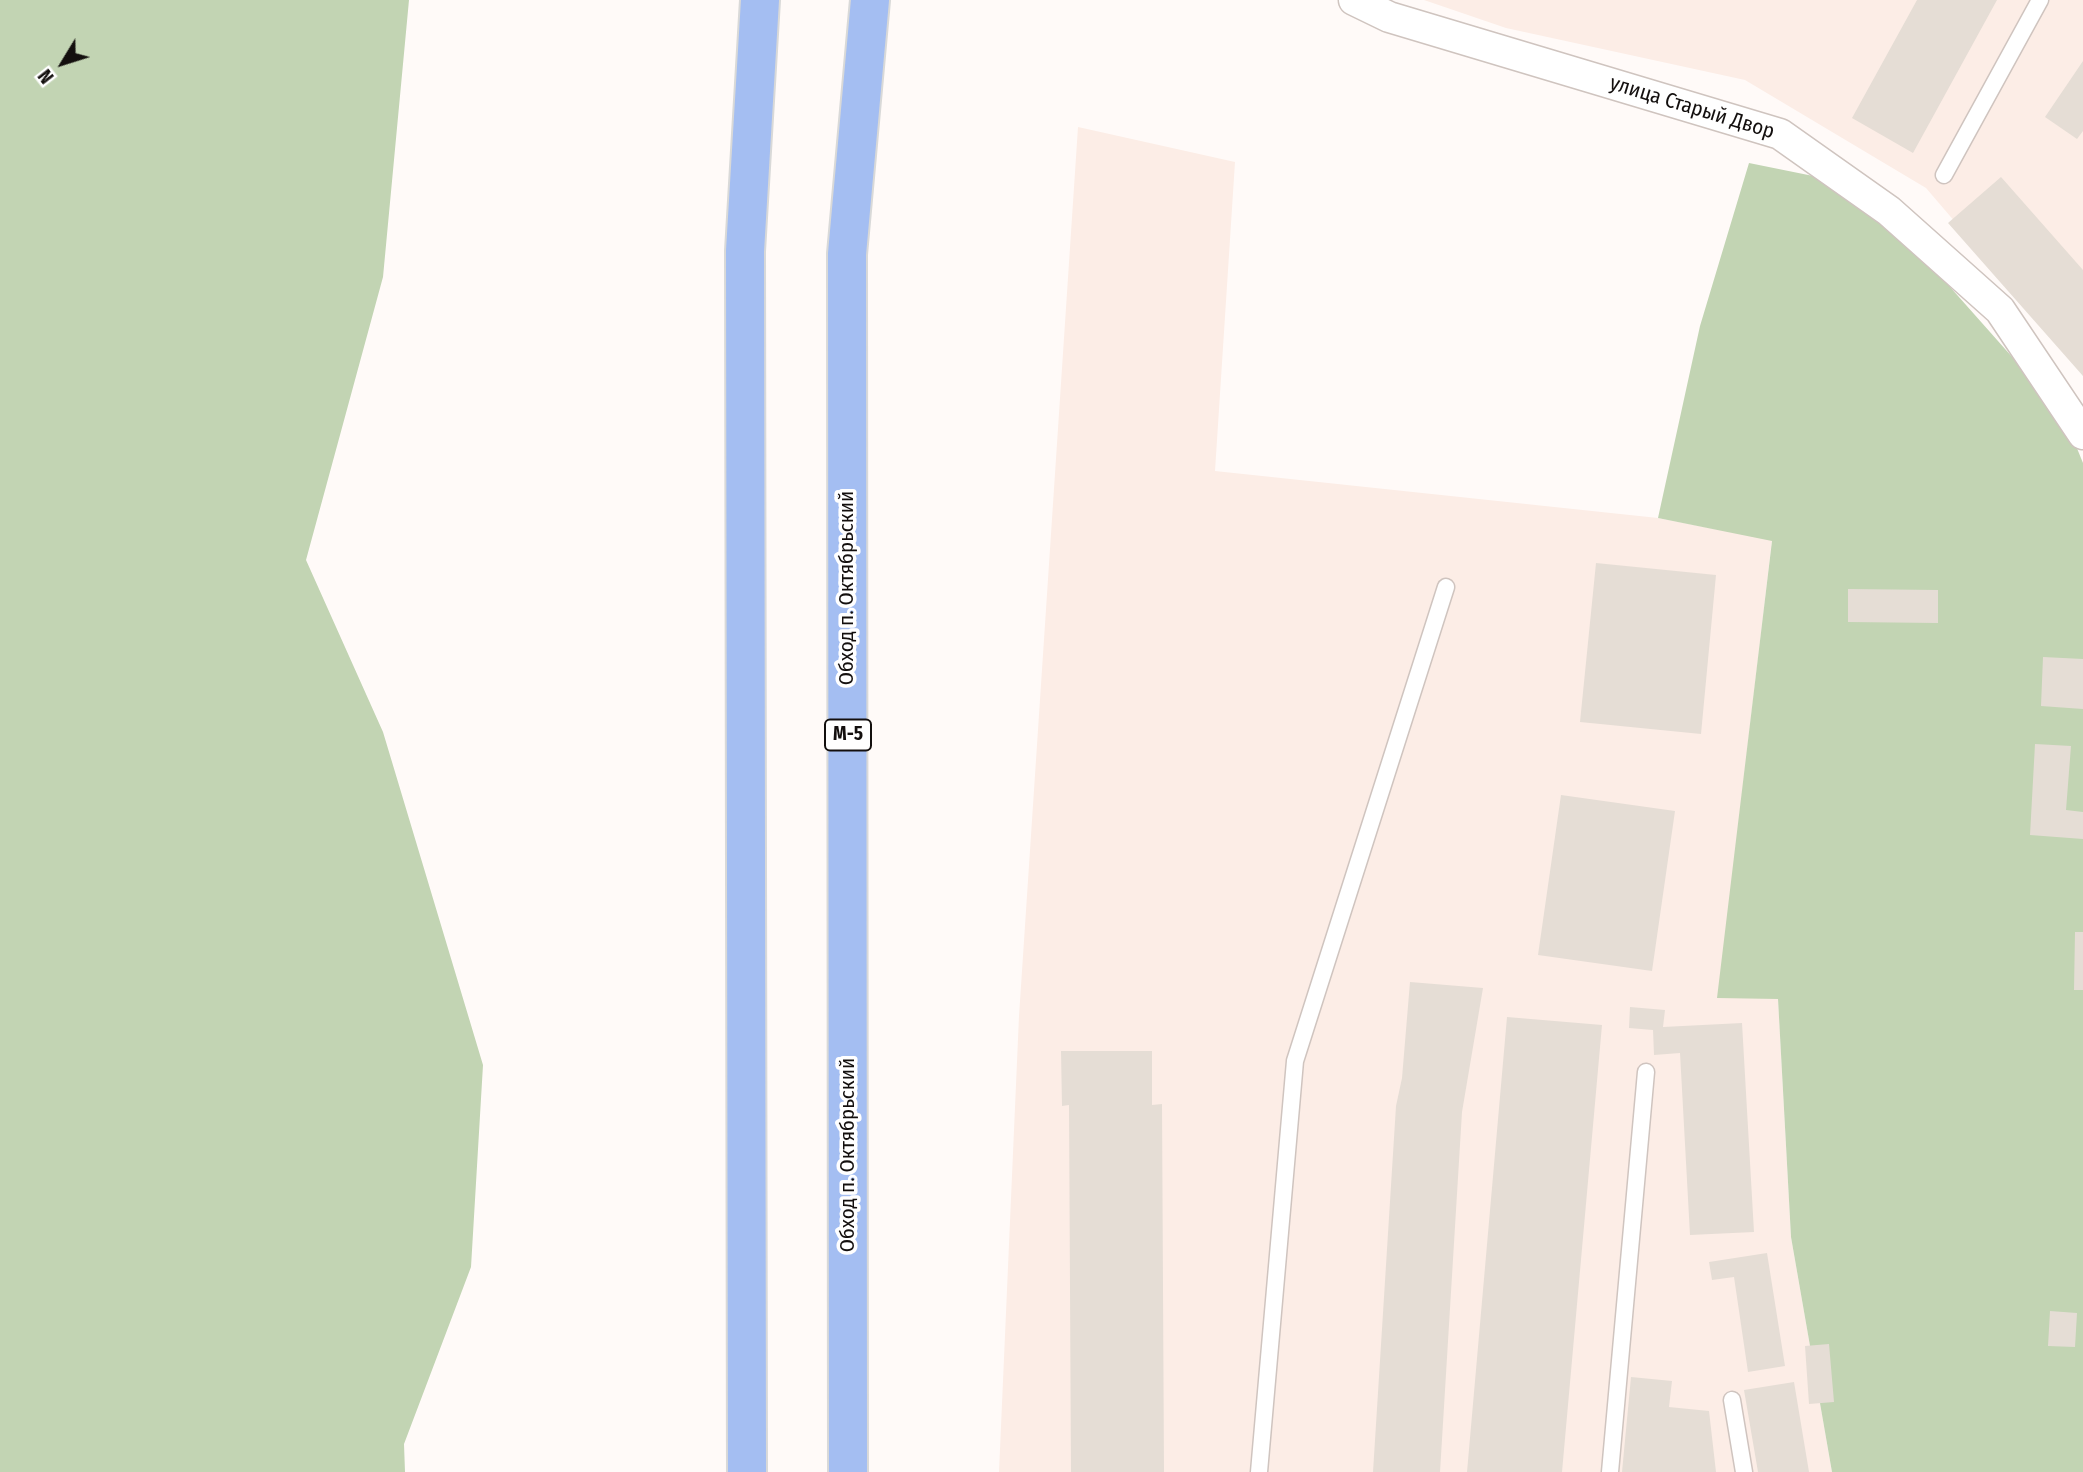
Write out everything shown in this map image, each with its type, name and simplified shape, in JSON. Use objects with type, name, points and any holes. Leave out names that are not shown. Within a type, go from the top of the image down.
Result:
[{"type":"highway","points":[[747,1472],[745,251],[760,0]]},
{"type":"highway","name":"Обход п. Октябрьский","points":[[848,1472],[847,254],[870,0]]},
{"type":"street","name":"улица Старый Двор","points":[[1354,0],[1389,17],[1780,134],[1889,211],[2000,310],[2083,435]]},
{"type":"lane","points":[[1944,175],[2040,0]]},
{"type":"lane","points":[[1258,1472],[1295,1061],[1446,587]]},
{"type":"lane","points":[[1610,1472],[1646,1072]]},
{"type":"lane","points":[[1732,1400],[1744,1472]]},
{"type":"shaded area","points":[[1424,0],[2083,0],[2083,376],[2069,355],[1926,188],[1745,80],[1506,28]]},
{"type":"shaded area","points":[[1078,127],[1235,162],[1215,471],[1658,518],[1772,540],[1718,998],[1778,998],[1791,1237],[1832,1472],[999,1472],[1019,1016]]},
{"type":"green space","points":[[0,0],[409,0],[383,277],[306,560],[383,732],[483,1065],[471,1267],[404,1444],[405,1472],[0,1472]]},
{"type":"green space","points":[[1749,163],[1828,179],[1919,252],[2037,385],[2074,441],[2083,463],[2083,1472],[1832,1472],[1791,1237],[1778,999],[1717,998],[1772,541],[1658,518],[1700,326]]},
{"type":"building","points":[[1917,0],[1997,0],[1913,153],[1852,118]]},
{"type":"building","points":[[2083,61],[2083,131],[2077,139],[2045,117]]},
{"type":"building","points":[[2001,177],[2083,270],[2083,376],[1948,223]]},
{"type":"building","points":[[1596,563],[1716,575],[1701,734],[1580,722]]},
{"type":"building","points":[[1848,589],[1938,590],[1938,623],[1848,622]]},
{"type":"building","points":[[2043,657],[2083,659],[2083,709],[2041,706]]},
{"type":"building","points":[[2035,744],[2071,746],[2066,810],[2083,812],[2083,839],[2030,835]]},
{"type":"building","points":[[1561,795],[1675,811],[1652,971],[1538,955]]},
{"type":"building","points":[[2075,932],[2083,932],[2083,990],[2074,990]]},
{"type":"building","points":[[1410,982],[1483,988],[1462,1112],[1440,1472],[1373,1472],[1396,1106],[1402,1078]]},
{"type":"building","points":[[1630,1007],[1665,1010],[1663,1027],[1742,1023],[1754,1232],[1690,1235],[1680,1053],[1654,1055],[1653,1030],[1629,1028]]},
{"type":"building","points":[[1507,1017],[1602,1025],[1562,1472],[1467,1472]]},
{"type":"building","points":[[1061,1051],[1152,1051],[1152,1105],[1162,1104],[1164,1472],[1071,1472],[1069,1105],[1062,1106]]},
{"type":"building","points":[[1767,1253],[1785,1366],[1748,1372],[1734,1277],[1712,1280],[1709,1262]]},
{"type":"building","points":[[2050,1311],[2077,1313],[2075,1347],[2048,1346]]},
{"type":"building","points":[[1829,1344],[1834,1402],[1809,1404],[1805,1346]]},
{"type":"building","points":[[1631,1377],[1672,1381],[1669,1407],[1709,1411],[1716,1472],[1622,1472]]},
{"type":"building","points":[[1794,1382],[1809,1472],[1758,1472],[1744,1390]]}]
